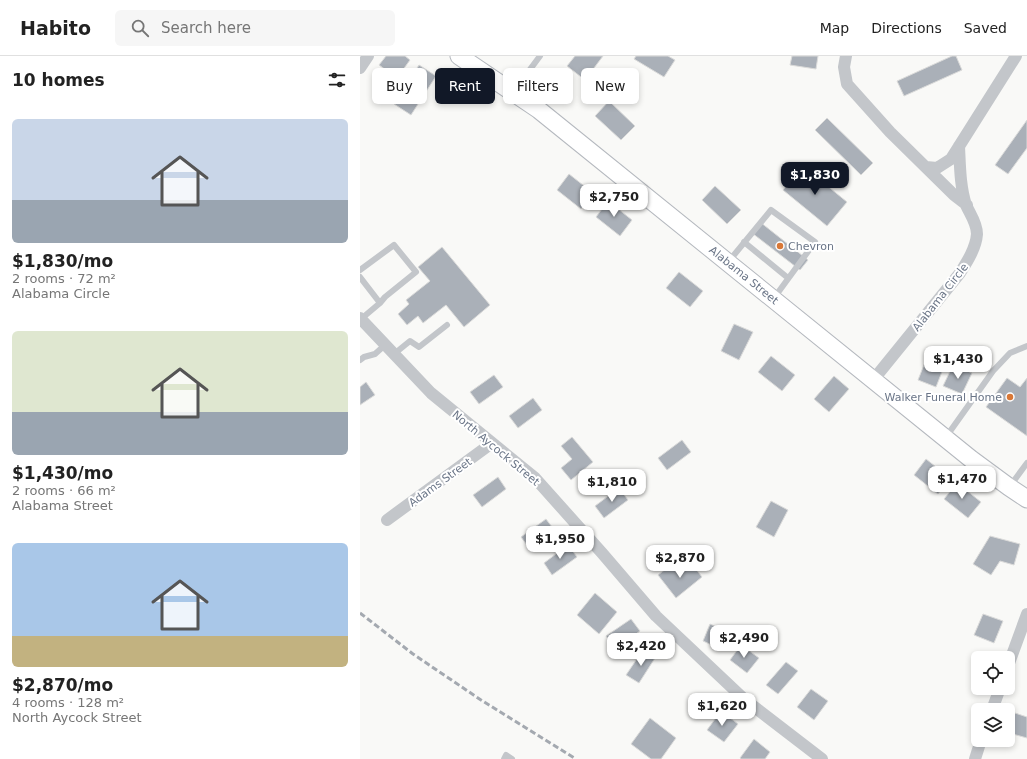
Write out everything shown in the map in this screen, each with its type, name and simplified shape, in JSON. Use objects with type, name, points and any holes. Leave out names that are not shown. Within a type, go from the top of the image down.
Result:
[{"type":"main road","name":"Alabama Street","points":[[459,56],[503,85]]},
{"type":"main road","name":"Alabama Street","points":[[530,104],[971,458],[1027,499]]},
{"type":"street","points":[[360,68],[368,56]]},
{"type":"street","name":"Alabama Circle","points":[[846,56],[844,66],[847,84],[890,132],[966,205]]},
{"type":"street","points":[[926,167],[937,168],[951,159],[1016,56]]},
{"type":"street","name":"Alabama Circle","points":[[874,379],[960,273],[971,256],[977,234],[975,223],[966,205],[961,178],[959,146]]},
{"type":"street","name":"North Aycock Street","points":[[360,319],[431,393],[535,478],[656,616],[744,699],[822,759]]},
{"type":"street","name":"Adams Street","points":[[387,520],[492,443]]},
{"type":"street","points":[[1013,651],[1027,614]]},
{"type":"street","points":[[975,759],[979,747]]},
{"type":"lane","points":[[531,68],[540,56]]},
{"type":"lane","points":[[728,262],[771,210],[815,242],[773,299]]},
{"type":"lane","points":[[744,242],[788,278]]},
{"type":"lane","points":[[360,270],[394,245],[416,272],[360,319]]},
{"type":"lane","points":[[360,277],[380,303]]},
{"type":"lane","points":[[394,354],[410,341],[419,347],[447,325]]},
{"type":"lane","points":[[360,360],[364,357],[375,354],[385,345]]},
{"type":"lane","points":[[946,437],[993,370],[1010,353],[1027,346]]},
{"type":"lane","points":[[1009,487],[1027,463]]},
{"type":"lane","points":[[504,759],[506,755],[512,759]]},
{"type":"building","points":[[386,56],[405,56],[410,60],[404,68],[383,68],[379,65]]},
{"type":"building","points":[[575,56],[603,56],[594,68],[581,68],[581,77],[573,71],[573,68],[567,66]]},
{"type":"building","points":[[636,56],[668,56],[675,60],[664,77],[634,59]]},
{"type":"building","points":[[792,56],[818,56],[816,69],[790,65]]},
{"type":"building","points":[[952,56],[956,56],[962,70],[904,96],[897,81]]},
{"type":"building","points":[[427,70],[435,75],[427,90]]},
{"type":"building","points":[[394,104],[418,104],[411,115]]},
{"type":"building","points":[[606,104],[612,104],[635,126],[621,140],[595,116]]},
{"type":"building","points":[[827,118],[873,163],[861,175],[815,130]]},
{"type":"building","points":[[1027,120],[1027,148],[1008,174],[995,165]]},
{"type":"building","points":[[803,166],[847,202],[827,226],[783,190]]},
{"type":"building","points":[[569,174],[593,193],[581,209],[557,190]]},
{"type":"building","points":[[715,186],[741,210],[727,224],[702,200]]},
{"type":"building","points":[[608,201],[632,220],[620,236],[596,217]]},
{"type":"building","name":"Chevron","points":[[760,222],[808,260],[800,270],[752,233]]},
{"type":"building","points":[[442,247],[490,305],[464,327],[446,305],[423,323],[418,316],[407,325],[398,314],[409,304],[406,300],[430,281],[418,267]]},
{"type":"building","points":[[679,272],[703,291],[690,307],[666,288]]},
{"type":"building","points":[[734,324],[753,332],[739,360],[721,351]]},
{"type":"building","points":[[931,347],[949,354],[936,387],[918,380]]},
{"type":"building","points":[[771,356],[795,375],[782,391],[758,372]]},
{"type":"building","points":[[953,365],[972,373],[962,394],[943,386]]},
{"type":"building","points":[[494,375],[503,387],[479,404],[470,392]]},
{"type":"building","points":[[834,376],[849,389],[829,412],[814,399]]},
{"type":"building","name":"Walker Funeral Home","points":[[1007,378],[1020,387],[1027,378],[1027,436],[986,407]]},
{"type":"building","points":[[366,382],[375,395],[360,405],[360,387]]},
{"type":"building","points":[[533,398],[542,410],[518,428],[509,416]]},
{"type":"building","points":[[572,437],[593,462],[571,480],[561,468],[572,459],[561,446]]},
{"type":"building","points":[[682,440],[691,452],[667,470],[658,458]]},
{"type":"building","points":[[926,459],[950,478],[938,494],[914,475]]},
{"type":"building","points":[[498,477],[506,489],[482,507],[473,495]]},
{"type":"building","points":[[957,483],[981,502],[968,518],[944,499]]},
{"type":"building","points":[[619,488],[628,500],[604,518],[595,506]]},
{"type":"building","points":[[771,501],[788,510],[774,537],[756,527]]},
{"type":"building","points":[[546,519],[555,531],[530,549],[521,537]]},
{"type":"building","points":[[990,536],[1020,544],[1014,565],[1000,561],[991,575],[973,564]]},
{"type":"building","points":[[568,545],[577,557],[552,575],[544,563]]},
{"type":"building","points":[[692,564],[702,577],[676,598],[658,575],[671,565],[679,575]]},
{"type":"building","points":[[595,593],[617,612],[599,634],[577,615]]},
{"type":"building","points":[[983,614],[1003,621],[994,643],[974,635]]},
{"type":"building","points":[[631,619],[640,631],[615,649],[606,636]]},
{"type":"building","points":[[710,624],[730,633],[723,650],[703,641]]},
{"type":"building","points":[[741,645],[759,658],[747,673],[730,660]]},
{"type":"building","points":[[643,650],[655,658],[639,683],[626,675]]},
{"type":"building","points":[[786,662],[798,671],[778,694],[766,685]]},
{"type":"building","points":[[811,689],[828,701],[814,720],[797,707]]},
{"type":"building","points":[[721,711],[738,724],[724,742],[707,730]]},
{"type":"building","points":[[1015,713],[1027,717],[1027,738],[1015,735]]},
{"type":"building","points":[[650,718],[676,738],[661,759],[651,759],[631,744]]},
{"type":"building","points":[[754,739],[770,752],[765,759],[741,759],[740,758]]},
{"type":"railway","points":[[360,613],[413,654],[481,700],[576,759]]},
{"type":"place","name":"Chevron","points":[[780,246]]},
{"type":"place","name":"Walker Funeral Home","points":[[1010,397]]}]
